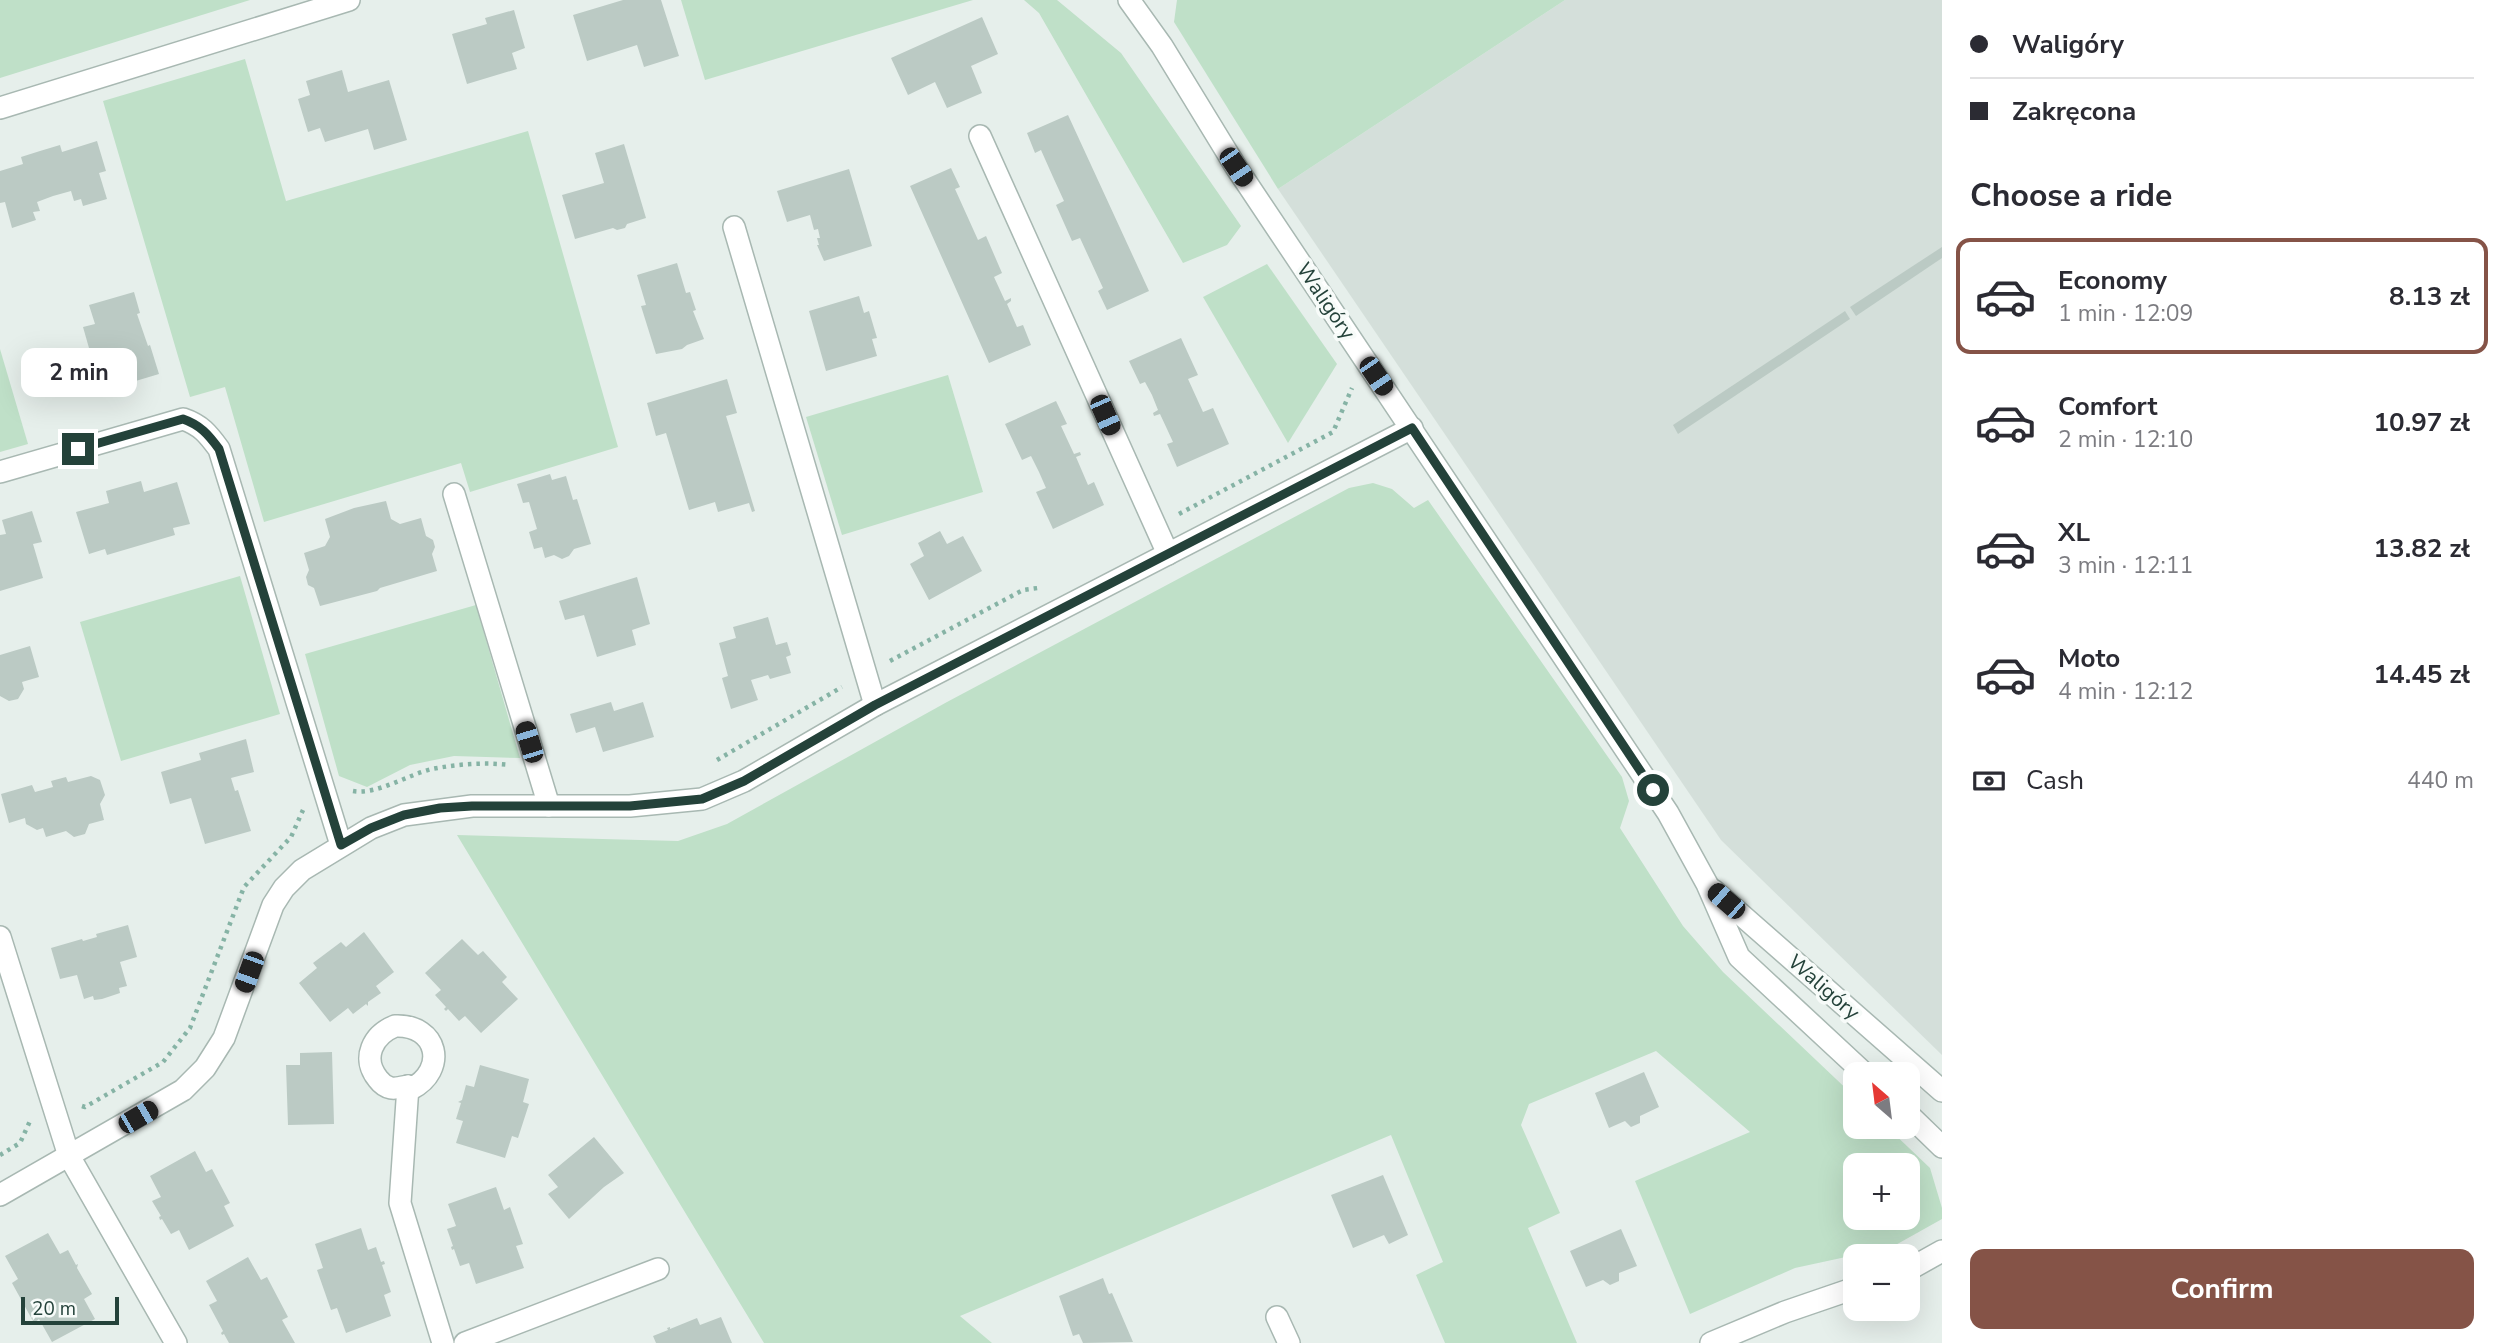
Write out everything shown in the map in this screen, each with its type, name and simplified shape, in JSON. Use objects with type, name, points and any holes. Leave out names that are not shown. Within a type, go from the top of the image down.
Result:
[{"type":"street","points":[[0,108],[349,0]]},
{"type":"street","name":"Waligóry","points":[[1129,0],[1162,47],[1236,167],[1668,813],[1706,884],[1739,957],[1852,1062]]},
{"type":"street","points":[[980,136],[1168,554]]},
{"type":"street","points":[[734,227],[875,705]]},
{"type":"street","points":[[0,472],[183,419],[206,431],[219,449],[341,845]]},
{"type":"street","points":[[0,1195],[183,1090],[205,1068],[224,1038],[273,905],[284,888],[302,870],[371,828],[404,815],[472,806],[630,806],[702,799],[744,781],[875,705],[1412,428]]},
{"type":"street","points":[[454,494],[549,806]]},
{"type":"street","name":"Waligóry","points":[[1706,884],[1942,1091]]},
{"type":"street","points":[[0,937],[69,1157],[176,1343]]},
{"type":"street","points":[[408,1086],[400,1203],[443,1343]]},
{"type":"street","points":[[1920,1126],[1942,1147]]},
{"type":"street","points":[[1920,1263],[1942,1251]]},
{"type":"street","points":[[465,1343],[658,1269]]},
{"type":"street","points":[[1711,1343],[1785,1312],[1843,1292]]},
{"type":"street","points":[[1278,1317],[1289,1343]]},
{"type":"path","points":[[1156,526],[1333,432],[1364,358]]},
{"type":"path","points":[[707,766],[866,674],[1023,590],[1040,588]]},
{"type":"path","points":[[0,1154],[20,1143],[29,1121],[74,1105],[85,1107],[163,1062],[181,1042],[190,1028],[244,887],[291,837],[302,810],[344,790],[366,793],[432,769],[483,762],[537,767]]},
{"type":"shaded area","points":[[1565,0],[1942,0],[1942,1055],[1721,840],[1278,189]]},
{"type":"green space","points":[[0,0],[250,0],[0,78]]},
{"type":"green space","points":[[681,0],[973,0],[705,80]]},
{"type":"green space","points":[[1024,0],[1057,0],[1121,53],[1241,226],[1227,245],[1183,263],[1039,13]]},
{"type":"green space","points":[[1177,0],[1565,0],[1278,189],[1174,22]]},
{"type":"green space","points":[[245,59],[286,201],[528,131],[618,447],[470,492],[461,463],[264,522],[225,387],[190,397],[103,101]]},
{"type":"green space","points":[[1267,264],[1337,364],[1288,443],[1203,297]]},
{"type":"green space","points":[[0,349],[28,444],[0,452]]},
{"type":"green space","points":[[948,375],[983,492],[842,535],[806,417]]},
{"type":"green space","points":[[1373,483],[1392,489],[1414,508],[1428,500],[1622,777],[1629,801],[1620,828],[1683,926],[1723,972],[1843,1086],[1843,1139],[1900,1139],[1914,1153],[1843,1153],[1843,1230],[1920,1230],[1920,1158],[1930,1168],[1942,1208],[1942,1219],[1897,1244],[1843,1244],[1843,1258],[1795,1268],[1690,1314],[1635,1181],[1750,1132],[1656,1051],[1529,1104],[1521,1125],[1560,1213],[1528,1228],[1577,1343],[1445,1343],[1416,1275],[1443,1262],[1391,1135],[960,1316],[992,1343],[764,1343],[457,835],[678,841],[727,824],[947,702],[1349,488]]},
{"type":"green space","points":[[240,576],[280,714],[121,761],[80,622]]},
{"type":"green space","points":[[476,605],[520,758],[454,756],[410,765],[367,787],[339,776],[305,654]]},
{"type":"building","points":[[623,0],[661,0],[679,56],[644,67],[637,45],[587,61],[573,15]]},
{"type":"building","points":[[514,10],[525,48],[512,53],[517,69],[467,84],[452,34],[487,24],[485,18]]},
{"type":"building","points":[[982,17],[998,54],[971,66],[982,93],[947,108],[935,82],[908,95],[891,58]]},
{"type":"building","points":[[342,70],[348,92],[389,80],[407,140],[374,150],[368,129],[325,142],[320,128],[308,132],[298,99],[310,95],[306,81]]},
{"type":"building","points":[[1068,115],[1149,291],[1107,310],[1098,291],[1103,288],[1080,238],[1072,241],[1056,205],[1064,201],[1041,150],[1035,153],[1027,133]]},
{"type":"building","points":[[97,141],[106,171],[99,173],[107,199],[83,206],[81,199],[74,201],[71,191],[53,196],[37,202],[40,211],[33,212],[36,220],[12,228],[5,202],[0,203],[0,171],[23,164],[21,157],[40,151],[60,145],[62,152]]},
{"type":"building","points":[[624,144],[646,218],[627,224],[625,228],[613,228],[575,239],[562,195],[604,183],[595,153]]},
{"type":"building","points":[[951,168],[960,187],[955,189],[978,240],[986,236],[1002,273],[994,277],[1005,301],[1011,298],[1007,304],[1017,327],[1023,325],[1031,345],[989,363],[910,186]]},
{"type":"building","points":[[849,169],[872,246],[824,261],[817,245],[817,238],[820,238],[818,229],[814,230],[810,215],[787,222],[777,191]]},
{"type":"building","points":[[1942,247],[1942,258],[1856,316],[1850,307]]},
{"type":"building","points":[[677,263],[686,293],[690,292],[696,310],[693,311],[704,339],[682,349],[656,354],[641,306],[646,305],[637,275]]},
{"type":"building","points":[[134,292],[140,313],[137,314],[159,374],[129,383],[128,378],[105,384],[103,377],[89,381],[82,358],[91,355],[83,327],[95,324],[89,305]]},
{"type":"building","points":[[859,296],[864,313],[869,311],[877,338],[872,339],[877,356],[826,371],[809,311]]},
{"type":"building","points":[[1845,311],[1850,319],[1678,434],[1673,425]]},
{"type":"building","points":[[1181,338],[1198,375],[1188,379],[1203,412],[1213,408],[1229,444],[1177,467],[1167,444],[1173,442],[1160,414],[1154,416],[1153,413],[1158,410],[1152,395],[1145,382],[1140,384],[1129,361]]},
{"type":"building","points":[[727,379],[737,413],[726,416],[755,511],[752,512],[749,503],[718,512],[715,502],[689,510],[666,433],[656,436],[647,403]]},
{"type":"building","points":[[1056,401],[1067,424],[1061,426],[1074,454],[1080,452],[1081,455],[1076,457],[1088,485],[1094,482],[1104,505],[1053,529],[1036,492],[1046,488],[1039,472],[1031,456],[1022,460],[1005,424]]},
{"type":"building","points":[[550,474],[552,480],[566,476],[573,500],[577,499],[591,544],[574,549],[569,556],[562,559],[554,555],[545,558],[542,547],[534,549],[529,532],[537,529],[529,502],[523,503],[517,484]]},
{"type":"building","points":[[141,481],[144,492],[177,482],[190,524],[173,528],[175,535],[107,555],[105,549],[89,554],[76,512],[109,503],[106,491]]},
{"type":"building","points":[[386,501],[391,519],[400,524],[421,518],[426,536],[433,540],[435,547],[432,554],[437,571],[320,606],[314,588],[308,585],[306,577],[309,570],[304,553],[325,546],[330,537],[325,519],[354,508]]},
{"type":"building","points":[[32,511],[42,542],[33,544],[43,578],[0,591],[0,535],[6,534],[2,520]]},
{"type":"building","points":[[940,531],[947,544],[963,536],[982,571],[929,600],[910,564],[924,556],[918,543]]},
{"type":"building","points":[[637,577],[650,624],[632,630],[636,645],[597,657],[584,615],[565,620],[559,601]]},
{"type":"building","points":[[768,617],[776,645],[787,642],[791,655],[786,657],[791,673],[770,679],[768,675],[751,680],[758,700],[731,709],[722,678],[728,676],[719,643],[736,638],[733,627]]},
{"type":"building","points":[[30,646],[39,677],[22,682],[24,689],[18,699],[9,701],[0,696],[0,655]]},
{"type":"building","points":[[611,702],[614,711],[643,702],[654,737],[603,752],[595,727],[576,733],[570,714]]},
{"type":"building","points":[[246,739],[254,772],[231,778],[235,791],[238,790],[251,831],[205,844],[191,798],[170,804],[161,772],[201,760],[199,753]]},
{"type":"building","points":[[91,776],[100,780],[105,795],[100,804],[104,820],[89,824],[85,834],[74,837],[66,831],[46,837],[43,828],[37,830],[26,824],[25,818],[9,823],[1,794],[32,785],[35,792],[53,787],[51,781],[66,777],[68,782]]},
{"type":"building","points":[[128,925],[137,957],[120,962],[127,986],[119,988],[120,993],[102,999],[94,1000],[93,996],[84,999],[77,975],[60,979],[51,948],[97,937],[96,934]]},
{"type":"building","points":[[364,932],[394,972],[376,986],[381,993],[368,1002],[368,1006],[366,1004],[353,1014],[348,1008],[330,1022],[299,983],[317,968],[313,963],[341,942],[346,947]]},
{"type":"building","points":[[462,939],[478,955],[483,951],[507,977],[502,982],[518,999],[481,1033],[465,1016],[459,1021],[448,1009],[444,1009],[446,1007],[435,995],[441,990],[425,973]]},
{"type":"building","points":[[332,1052],[334,1124],[288,1125],[286,1065],[300,1065],[300,1053]]},
{"type":"building","points":[[480,1065],[529,1079],[523,1102],[529,1104],[518,1138],[512,1136],[505,1158],[456,1143],[463,1121],[456,1119],[461,1103],[458,1102],[462,1100],[466,1085],[474,1087]]},
{"type":"building","points":[[1644,1072],[1659,1107],[1640,1116],[1640,1123],[1631,1127],[1625,1121],[1609,1128],[1595,1093]]},
{"type":"building","points":[[594,1137],[624,1173],[569,1219],[548,1194],[558,1187],[548,1175]]},
{"type":"building","points":[[195,1151],[206,1172],[212,1169],[230,1203],[224,1206],[234,1226],[189,1250],[179,1230],[171,1234],[162,1219],[160,1220],[161,1216],[152,1201],[161,1197],[150,1176]]},
{"type":"building","points":[[1383,1175],[1408,1235],[1389,1244],[1384,1235],[1353,1248],[1331,1195]]},
{"type":"building","points":[[496,1187],[504,1210],[510,1207],[523,1244],[516,1246],[524,1268],[476,1284],[469,1263],[460,1266],[454,1249],[452,1250],[447,1229],[456,1226],[448,1204]]},
{"type":"building","points":[[361,1228],[368,1250],[376,1247],[381,1262],[384,1261],[385,1264],[382,1265],[391,1292],[384,1295],[391,1316],[346,1333],[337,1308],[331,1310],[317,1270],[323,1268],[315,1244]]},
{"type":"building","points":[[1621,1229],[1637,1266],[1619,1273],[1619,1281],[1610,1285],[1603,1280],[1586,1287],[1570,1251]]},
{"type":"building","points":[[48,1233],[60,1254],[68,1250],[76,1265],[78,1264],[77,1268],[92,1294],[84,1299],[95,1319],[52,1342],[39,1319],[34,1323],[12,1283],[18,1279],[5,1256]]},
{"type":"building","points":[[248,1257],[261,1280],[267,1277],[288,1317],[282,1320],[295,1343],[229,1343],[224,1334],[222,1335],[223,1331],[209,1305],[217,1301],[206,1281]]},
{"type":"building","points":[[1103,1278],[1133,1342],[1083,1343],[1079,1334],[1073,1336],[1059,1296]]},
{"type":"building","points":[[721,1317],[732,1343],[656,1343],[653,1336],[668,1330],[667,1328],[697,1318],[700,1325]]},
{"type":"route","points":[[78,449],[183,419],[206,431],[219,449],[341,845],[371,828],[404,815],[440,808],[630,806],[702,799],[744,781],[875,705],[1412,428],[1653,790]]}]
